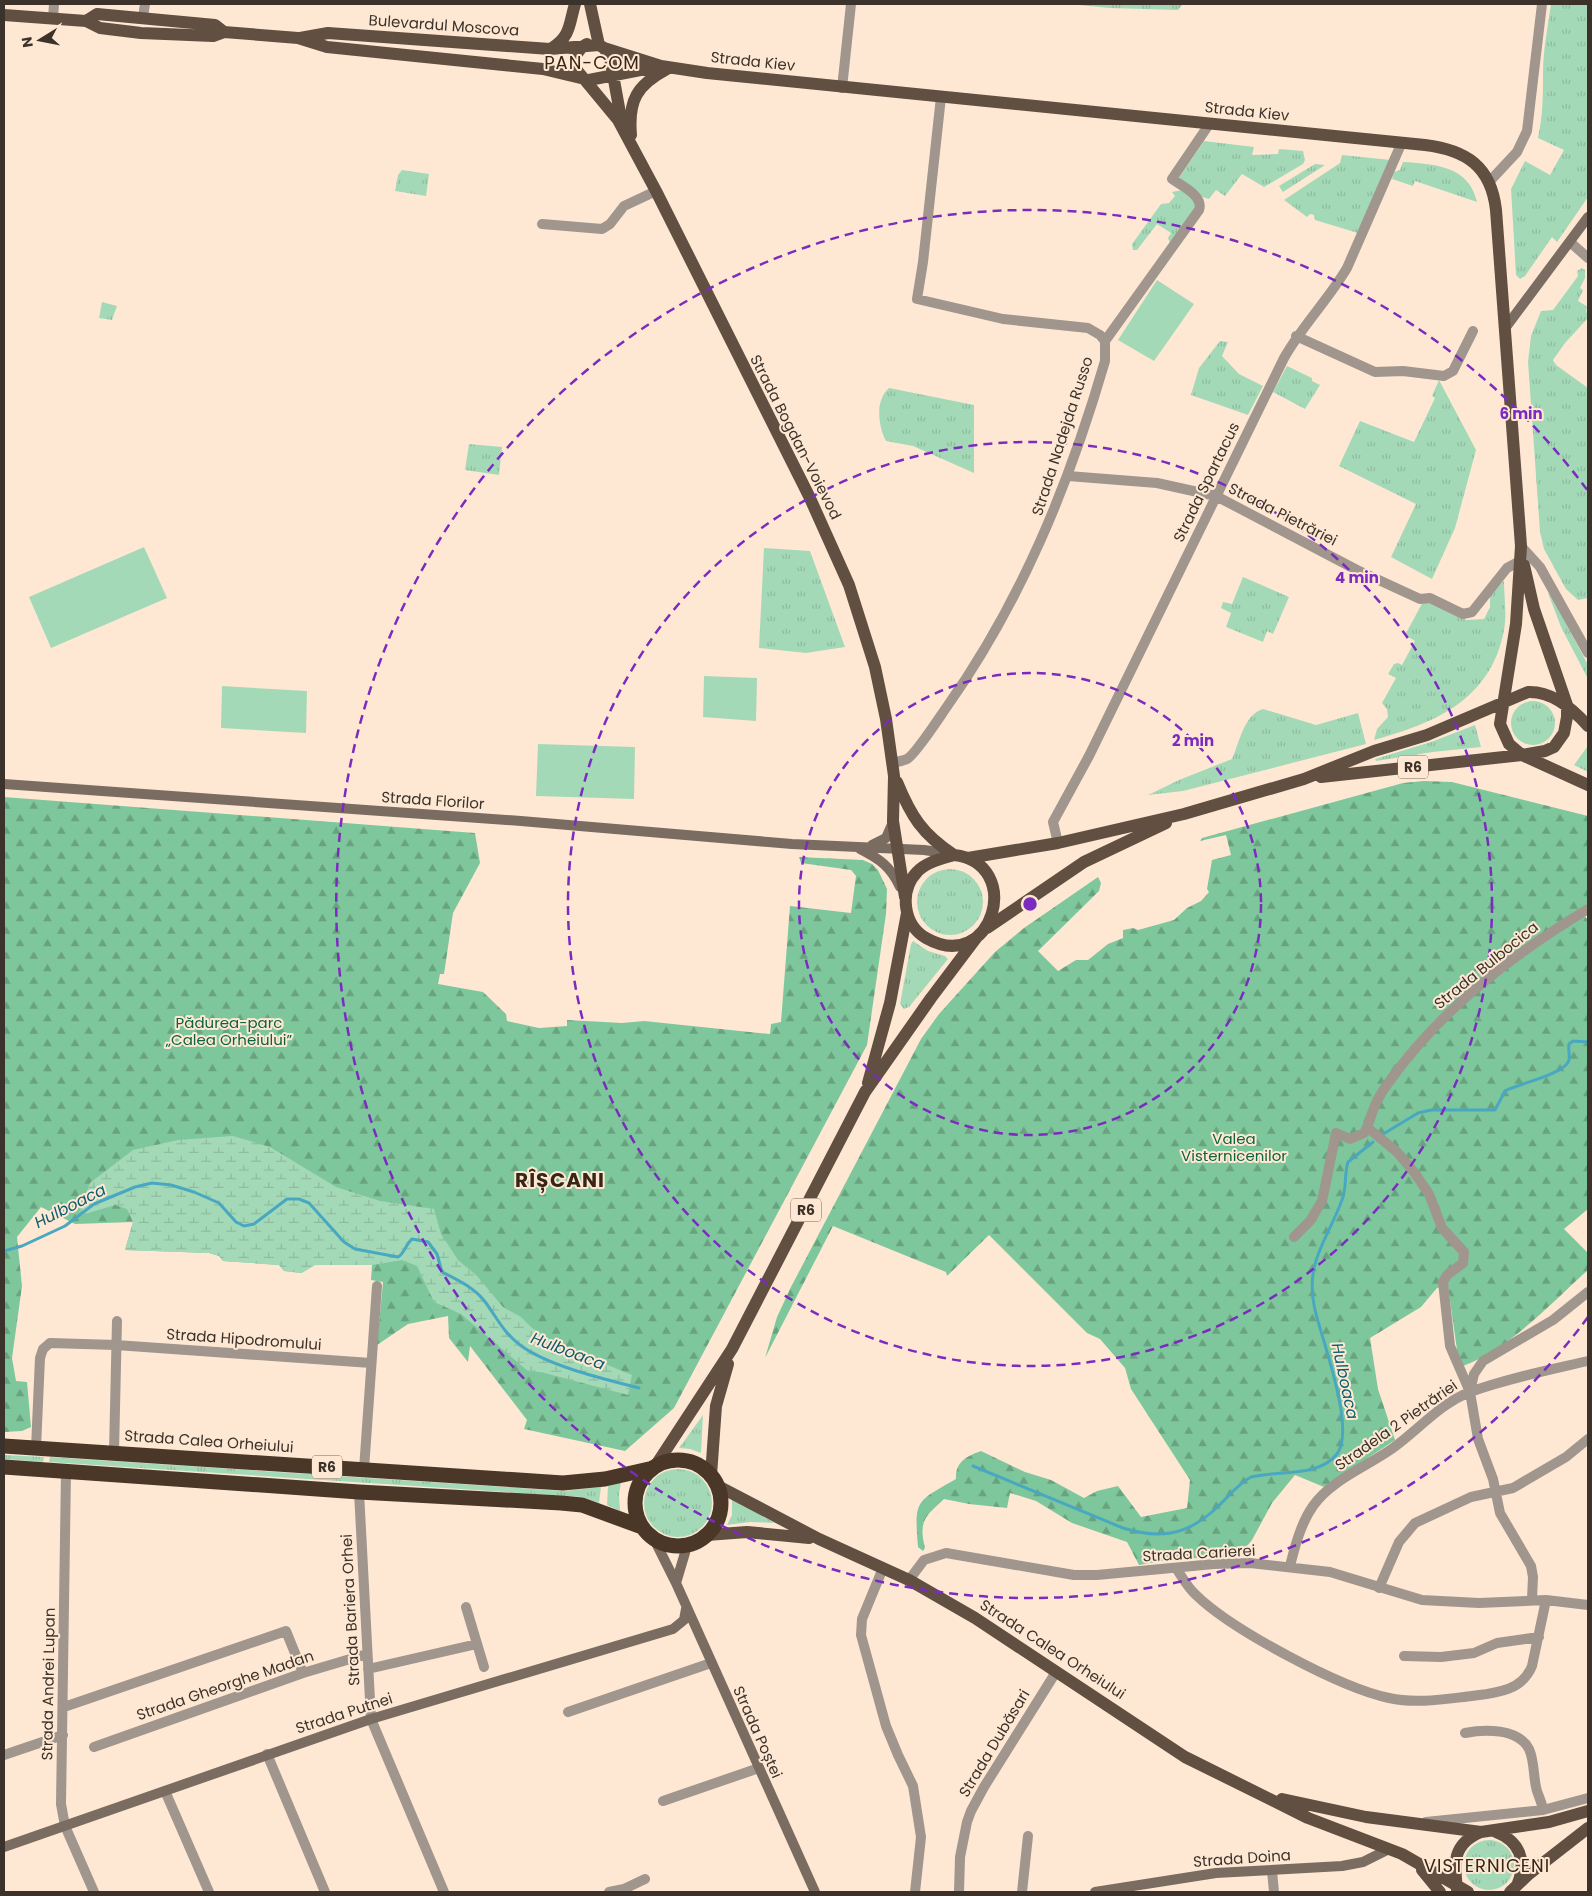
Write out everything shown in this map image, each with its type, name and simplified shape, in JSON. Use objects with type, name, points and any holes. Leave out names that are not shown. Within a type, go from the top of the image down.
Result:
[{"type":"highway","name":"Strada Calea Orheiului","points":[[4,1446],[564,1483],[605,1479],[653,1467]]},
{"type":"highway","name":"R6","points":[[654,1539],[642,1527],[635,1513],[634,1497],[639,1482],[653,1467],[679,1459],[697,1464],[714,1480],[721,1498],[720,1512],[716,1524],[707,1535]]},
{"type":"highway","name":"R6","points":[[4,1467],[359,1492],[571,1504],[614,1516],[642,1527]]},
{"type":"highway","points":[[654,1539],[664,1544],[687,1546],[707,1535]]},
{"type":"main road","points":[[576,4],[588,48]]},
{"type":"main road","points":[[550,49],[563,41],[576,4]]},
{"type":"main road","points":[[588,48],[610,58],[609,71],[596,79],[584,78],[576,68],[588,48],[590,4]]},
{"type":"main road","name":"Bulevardul Moscova","points":[[86,21],[97,14],[143,17],[215,25],[224,32]]},
{"type":"main road","name":"Bulevardul Moscova","points":[[4,15],[86,21],[100,28],[141,33],[213,36],[224,32],[298,38],[327,47],[543,68],[584,78]]},
{"type":"main road","name":"Bulevardul Moscova","points":[[298,38],[328,33],[550,49],[588,48]]},
{"type":"main road","name":"Strada Kiev","points":[[588,48],[665,67],[842,88],[1402,142],[1443,147],[1461,153],[1479,167],[1489,182],[1496,210],[1521,546]]},
{"type":"main road","points":[[631,144],[630,116],[634,98],[643,85],[665,67]]},
{"type":"main road","name":"Strada Kiev","points":[[609,71],[665,67]]},
{"type":"main road","name":"Strada Bogdan-Voievod","points":[[609,71],[623,128]]},
{"type":"main road","name":"Strada Bogdan-Voievod","points":[[584,78],[623,128],[656,190],[837,557],[875,667],[894,776],[894,821],[905,898]]},
{"type":"main road","points":[[1506,327],[1588,216]]},
{"type":"main road","points":[[1521,546],[1516,624],[1500,717],[1502,730],[1509,744],[1522,755],[1588,785]]},
{"type":"main road","points":[[1521,546],[1534,609],[1567,706]]},
{"type":"main road","name":"R6","points":[[968,858],[1058,843],[1184,814],[1304,779],[1374,751],[1427,735],[1521,694],[1535,692],[1567,706],[1588,726]]},
{"type":"main road","name":"R6","points":[[1304,779],[1545,751],[1558,743],[1564,733],[1567,706]]},
{"type":"main road","name":"Strada Bogdan-Voievod","points":[[894,776],[917,823],[938,844],[954,855]]},
{"type":"main road","name":"Strada Florilor","points":[[4,784],[527,821],[859,848],[897,848],[954,855]]},
{"type":"main road","points":[[982,933],[1084,862],[1184,814]]},
{"type":"main road","name":"Strada Florilor","points":[[859,848],[881,842],[889,834],[894,821]]},
{"type":"main road","name":"Strada Florilor","points":[[859,848],[879,858],[888,866],[905,898]]},
{"type":"main road","points":[[905,898],[915,873],[933,861],[954,855]]},
{"type":"main road","name":"R6","points":[[653,1467],[732,1349],[865,1092],[930,998],[982,933],[994,913],[995,896],[991,881],[982,867],[968,858],[954,855]]},
{"type":"main road","name":"R6","points":[[905,898],[907,913],[913,926],[923,937],[936,943],[950,946],[964,943],[982,933]]},
{"type":"main road","name":"R6","points":[[865,1092],[890,1003],[907,913]]},
{"type":"main road","name":"R6","points":[[714,1480],[716,1406],[732,1349]]},
{"type":"main road","name":"Strada Calea Orheiului","points":[[714,1480],[819,1539],[909,1580],[975,1618],[1185,1757],[1308,1818],[1389,1849],[1415,1862],[1457,1888],[1468,1892]]},
{"type":"main road","name":"Strada Calea Orheiului","points":[[707,1535],[767,1532],[819,1539]]},
{"type":"main road","name":"Strada Poștei","points":[[654,1539],[676,1583],[686,1609],[815,1892]]},
{"type":"main road","points":[[676,1583],[687,1546]]},
{"type":"main road","name":"Strada Putnei","points":[[4,1848],[371,1719],[673,1629],[684,1620],[686,1609]]},
{"type":"main road","name":"Strada Calea Orheiului","points":[[1264,1795],[1411,1824],[1481,1832],[1496,1832],[1588,1811]]},
{"type":"main road","points":[[1512,1890],[1588,1828]]},
{"type":"main road","points":[[1457,1888],[1455,1866],[1460,1848],[1466,1840],[1481,1832]]},
{"type":"main road","points":[[1496,1832],[1514,1842],[1523,1862],[1522,1873],[1512,1890]]},
{"type":"main road","name":"Strada Doina","points":[[1095,1892],[1194,1876],[1353,1865],[1389,1849]]},
{"type":"main road","points":[[1415,1862],[1440,1892]]},
{"type":"street","points":[[53,18],[54,4]]},
{"type":"street","points":[[143,17],[145,4]]},
{"type":"street","points":[[842,88],[851,4]]},
{"type":"street","points":[[1489,182],[1517,152],[1527,131],[1542,4]]},
{"type":"street","points":[[941,97],[927,233],[917,299],[1003,319],[1088,328],[1100,335],[1104,341]]},
{"type":"street","name":"Strada Nadejda Russo","points":[[892,763],[908,759],[985,648],[1030,566],[1068,476],[1105,361],[1104,341],[1199,210],[1200,203],[1197,198],[1172,179],[1210,123]]},
{"type":"street","name":"Strada Spartacus","points":[[1058,843],[1053,822],[1090,756],[1296,336],[1336,287],[1347,268],[1402,142]]},
{"type":"street","points":[[542,224],[602,229],[610,224],[624,206],[656,190]]},
{"type":"street","points":[[1570,242],[1588,258]]},
{"type":"street","points":[[1296,336],[1375,372],[1403,370],[1444,376],[1453,371],[1473,331]]},
{"type":"street","name":"Strada Pietrăriei","points":[[1068,476],[1157,483],[1216,496],[1358,570],[1416,598],[1430,598],[1458,613],[1470,614],[1507,568],[1520,561]]},
{"type":"street","points":[[1521,546],[1540,567],[1588,653]]},
{"type":"street","name":"Strada Bulbocica","points":[[1368,1128],[1375,1106],[1388,1083],[1434,1028],[1460,1001],[1516,955],[1588,909]]},
{"type":"street","points":[[1294,1237],[1310,1221],[1322,1201],[1336,1133],[1350,1139],[1364,1133],[1368,1128],[1397,1152],[1429,1194],[1442,1228],[1464,1252],[1463,1263],[1447,1274],[1443,1291],[1450,1346],[1470,1392],[1478,1439],[1496,1492],[1500,1514],[1531,1566],[1533,1576],[1532,1600]]},
{"type":"street","points":[[364,1469],[377,1286]]},
{"type":"street","name":"Stradela 2 Pietrăriei","points":[[1290,1566],[1295,1547],[1307,1517],[1313,1505],[1326,1492],[1394,1448],[1433,1416],[1470,1392],[1474,1374],[1483,1361],[1553,1320],[1588,1292]]},
{"type":"street","points":[[114,1452],[117,1321]]},
{"type":"street","name":"Strada Hipodromului","points":[[36,1448],[43,1348],[50,1343],[116,1345],[371,1363]]},
{"type":"street","points":[[1470,1392],[1538,1372],[1588,1361]]},
{"type":"street","points":[[1379,1588],[1399,1542],[1415,1523],[1488,1492],[1507,1491],[1566,1457],[1588,1439]]},
{"type":"street","name":"Strada Andrei Lupan","points":[[66,1470],[64,1707],[61,1804],[65,1826],[94,1892]]},
{"type":"street","name":"Strada Bariera Orhei","points":[[359,1492],[371,1719],[444,1892]]},
{"type":"street","name":"Strada Carierei","points":[[909,1580],[924,1560],[946,1553],[1074,1575],[1097,1576],[1236,1563],[1290,1566],[1330,1572],[1422,1600],[1450,1602],[1546,1600],[1588,1605]]},
{"type":"street","points":[[883,1568],[862,1619],[861,1635],[886,1726],[913,1786],[921,1837],[915,1892]]},
{"type":"street","points":[[1176,1568],[1196,1595],[1227,1619],[1281,1651],[1331,1676],[1388,1698],[1410,1701],[1508,1690],[1518,1685],[1528,1674],[1539,1637],[1546,1600]]},
{"type":"street","points":[[466,1607],[484,1667]]},
{"type":"street","points":[[64,1707],[286,1631],[303,1672]]},
{"type":"street","points":[[1404,1656],[1441,1657],[1474,1653],[1497,1643],[1539,1637]]},
{"type":"street","points":[[368,1669],[477,1644]]},
{"type":"street","name":"Strada Gheorghe Madan","points":[[94,1747],[303,1672],[367,1654]]},
{"type":"street","points":[[568,1712],[711,1663]]},
{"type":"street","name":"Strada Dubăsari","points":[[960,1892],[960,1857],[971,1811],[1056,1672]]},
{"type":"street","points":[[1465,1733],[1483,1731],[1507,1734],[1525,1743],[1531,1755],[1537,1790],[1543,1810]]},
{"type":"street","points":[[4,1755],[63,1735]]},
{"type":"street","points":[[267,1754],[324,1892]]},
{"type":"street","points":[[663,1801],[759,1768]]},
{"type":"street","points":[[165,1791],[209,1892]]},
{"type":"street","points":[[1411,1824],[1543,1810],[1588,1798]]},
{"type":"street","points":[[1022,1892],[1028,1836]]},
{"type":"street","points":[[1272,1871],[1274,1892]]},
{"type":"street","points":[[609,1892],[624,1889],[645,1879]]},
{"type":"green space","points":[[1070,4],[1183,4],[1178,10],[1109,8]]},
{"type":"green space","points":[[1551,4],[1588,4],[1588,197],[1557,242],[1552,237],[1525,276],[1520,279],[1516,275],[1511,189],[1525,161],[1550,175],[1564,150],[1538,138],[1541,121],[1544,56]]},
{"type":"green space","points":[[1204,141],[1254,147],[1252,155],[1278,154],[1279,149],[1303,151],[1305,160],[1303,164],[1264,187],[1242,174],[1225,196],[1216,190],[1209,199],[1197,194],[1179,178]]},
{"type":"green space","points":[[1342,155],[1391,160],[1358,233],[1315,220],[1314,215],[1310,214],[1307,217],[1284,200],[1340,163]]},
{"type":"green space","points":[[1403,162],[1437,166],[1458,174],[1466,180],[1473,190],[1477,202],[1415,181],[1413,186],[1392,179],[1394,172],[1400,170]]},
{"type":"green space","points":[[1315,164],[1325,165],[1283,192],[1279,186]]},
{"type":"green space","points":[[402,170],[429,174],[426,196],[395,191],[398,175]]},
{"type":"green space","points":[[1182,190],[1199,202],[1170,243],[1168,238],[1171,233],[1157,224],[1137,250],[1133,250],[1132,244],[1161,204],[1169,203],[1175,196],[1172,192]]},
{"type":"green space","points":[[1582,268],[1585,270],[1585,278],[1580,288],[1583,290],[1578,301],[1588,307],[1586,310],[1588,318],[1565,343],[1553,360],[1556,365],[1588,388],[1588,598],[1578,600],[1566,589],[1544,549],[1540,532],[1528,362],[1531,336],[1541,311],[1553,310],[1578,276],[1577,271]]},
{"type":"green space","points":[[1157,280],[1194,304],[1154,361],[1118,340]]},
{"type":"green space","points":[[102,302],[117,306],[112,320],[99,318]]},
{"type":"green space","points":[[1220,341],[1228,342],[1222,356],[1239,374],[1263,386],[1248,415],[1191,395],[1199,368]]},
{"type":"green space","points":[[1287,366],[1312,378],[1312,381],[1320,385],[1305,409],[1273,392]]},
{"type":"green space","points":[[1439,380],[1476,450],[1455,528],[1432,579],[1391,557],[1416,504],[1339,466],[1360,421],[1414,442],[1435,398],[1432,396]]},
{"type":"green space","points":[[889,388],[974,405],[974,473],[913,446],[886,441],[881,428],[879,413],[882,399]]},
{"type":"green space","points":[[469,444],[502,447],[499,475],[465,470]]},
{"type":"green space","points":[[144,547],[167,598],[51,648],[29,597]]},
{"type":"green space","points":[[764,548],[810,551],[845,647],[806,653],[759,648]]},
{"type":"green space","points":[[1243,577],[1289,597],[1273,634],[1267,631],[1263,642],[1226,627],[1231,613],[1221,608],[1223,602],[1232,604]]},
{"type":"green space","points":[[1504,581],[1504,630],[1497,654],[1487,674],[1473,691],[1457,705],[1439,716],[1374,740],[1377,729],[1388,717],[1387,709],[1382,703],[1396,678],[1388,674],[1394,664],[1402,665],[1415,641],[1405,635],[1424,600],[1466,620],[1484,619],[1490,607],[1490,594]]},
{"type":"green space","points":[[1548,593],[1552,597],[1588,665],[1588,679],[1561,627]]},
{"type":"green space","points":[[704,676],[757,678],[756,721],[703,717]]},
{"type":"green space","points":[[222,686],[307,691],[306,733],[221,728]]},
{"type":"green space","points":[[1533,701],[1545,705],[1551,711],[1555,723],[1551,735],[1545,741],[1533,745],[1521,741],[1515,735],[1511,723],[1515,711],[1521,705]]},
{"type":"green space","points":[[1263,709],[1316,725],[1358,713],[1366,744],[1183,791],[1148,795],[1179,780],[1232,759],[1247,723],[1256,712]]},
{"type":"green space","points":[[1475,725],[1481,747],[1376,761],[1375,759],[1431,742]]},
{"type":"green space","points":[[538,744],[635,747],[634,799],[536,796]]},
{"type":"green space","points":[[1588,748],[1588,772],[1574,765]]},
{"type":"green space","name":"Valea Visternicenilor","points":[[1424,781],[1452,782],[1588,816],[1588,905],[1580,911],[1588,920],[1588,1209],[1564,1229],[1588,1253],[1588,1270],[1530,1324],[1498,1348],[1463,1366],[1458,1357],[1448,1286],[1437,1288],[1421,1307],[1370,1338],[1378,1389],[1395,1440],[1324,1487],[1295,1475],[1272,1503],[1252,1540],[1242,1552],[1227,1557],[1172,1559],[1139,1565],[1127,1542],[1072,1523],[1036,1501],[1010,1493],[1007,1508],[944,1499],[925,1519],[922,1531],[925,1548],[923,1551],[918,1547],[917,1519],[920,1504],[925,1498],[956,1479],[956,1473],[963,1460],[981,1451],[1025,1472],[1051,1480],[1084,1498],[1097,1491],[1118,1486],[1141,1517],[1187,1508],[1190,1480],[1131,1389],[1125,1368],[1100,1339],[1087,1333],[989,1235],[947,1276],[946,1272],[833,1226],[765,1358],[777,1317],[791,1287],[921,1039],[939,1014],[995,952],[1024,928],[1098,877],[1101,883],[1099,891],[1038,951],[1058,971],[1076,960],[1088,960],[1108,944],[1123,938],[1123,930],[1133,928],[1138,930],[1174,920],[1187,908],[1201,901],[1209,892],[1207,889],[1212,860],[1231,855],[1226,835],[1200,841],[1202,838],[1403,783]]},
{"type":"green space","name":"Pădurea-parc „Calea Orheiului”","points":[[4,797],[475,833],[480,863],[453,913],[444,974],[440,974],[438,984],[483,992],[506,1014],[507,1021],[539,1028],[567,1026],[567,1020],[622,1023],[644,1021],[770,1034],[771,1024],[781,1022],[790,906],[851,913],[856,876],[851,870],[801,863],[799,857],[863,860],[872,864],[878,870],[887,889],[886,914],[867,1045],[674,1408],[625,1451],[524,1429],[527,1420],[470,1346],[468,1362],[449,1338],[448,1316],[408,1324],[377,1345],[383,1282],[371,1280],[372,1265],[315,1265],[301,1273],[284,1271],[279,1265],[223,1261],[219,1256],[209,1253],[125,1250],[133,1222],[75,1224],[41,1207],[17,1237],[22,1286],[12,1358],[16,1381],[27,1382],[31,1427],[22,1431],[4,1432]]},
{"type":"green space","points":[[950,869],[963,872],[973,879],[980,889],[983,902],[980,915],[973,925],[963,932],[950,935],[937,932],[927,925],[920,915],[917,902],[920,889],[927,879],[937,872]]},
{"type":"green space","points":[[913,941],[928,951],[945,956],[948,959],[909,1007],[904,1009],[900,1004]]},
{"type":"green space","points":[[233,1136],[270,1147],[336,1187],[380,1201],[434,1209],[441,1234],[458,1260],[477,1276],[503,1307],[521,1317],[532,1328],[574,1355],[605,1364],[632,1375],[628,1395],[541,1372],[529,1372],[461,1314],[434,1302],[417,1266],[402,1260],[372,1265],[315,1265],[302,1273],[284,1271],[279,1265],[223,1261],[219,1256],[209,1253],[125,1250],[133,1222],[127,1209],[115,1205],[78,1216],[90,1183],[133,1150],[178,1140]]},
{"type":"green space","points":[[703,1415],[701,1453],[679,1448]]},
{"type":"green space","points":[[4,1455],[44,1457],[43,1462],[4,1459]]},
{"type":"green space","points":[[50,1457],[565,1491],[601,1487],[599,1503],[582,1497],[49,1462]]},
{"type":"green space","points":[[678,1469],[691,1472],[702,1479],[709,1490],[712,1503],[709,1516],[702,1527],[691,1534],[678,1537],[665,1534],[654,1527],[647,1516],[644,1503],[647,1490],[654,1479],[665,1472]]},
{"type":"green space","points":[[621,1482],[619,1495],[620,1511],[607,1505],[608,1486]]},
{"type":"green space","points":[[732,1500],[775,1523],[750,1522],[727,1525],[732,1515]]},
{"type":"green space","points":[[1489,1840],[1503,1844],[1510,1851],[1514,1865],[1510,1879],[1503,1886],[1489,1890],[1475,1886],[1468,1879],[1464,1865],[1468,1851],[1475,1844]]},
{"type":"waterway","name":"Hulboaca","points":[[1380,1136],[1418,1113],[1431,1110],[1495,1110],[1505,1091],[1551,1074],[1566,1065],[1569,1060],[1569,1044],[1573,1041],[1588,1042]]},
{"type":"waterway","name":"Hulboaca","points":[[973,1466],[1123,1528],[1148,1534],[1159,1534],[1171,1533],[1192,1526],[1218,1507],[1241,1484],[1251,1477],[1308,1470],[1329,1462],[1337,1454],[1342,1442],[1343,1425],[1336,1384],[1315,1310],[1312,1278],[1319,1252],[1344,1195],[1348,1162],[1373,1142]]},
{"type":"waterway","name":"Hulboaca","points":[[4,1251],[22,1246],[65,1226],[94,1204],[135,1187],[152,1183],[171,1185],[194,1192],[219,1203],[236,1222],[244,1226],[254,1224],[287,1199],[299,1199],[309,1203],[344,1242],[355,1249],[398,1257],[412,1239],[428,1242],[437,1254],[442,1272],[477,1293],[505,1330],[520,1345],[532,1353],[561,1365],[593,1376],[639,1388]]},
{"type":"district","name":"PAN-COM","points":[[592,62]]},
{"type":"district","name":"RÎȘCANI","points":[[560,1180]]},
{"type":"district","name":"VISTERNICENI","points":[[1487,1865]]}]
